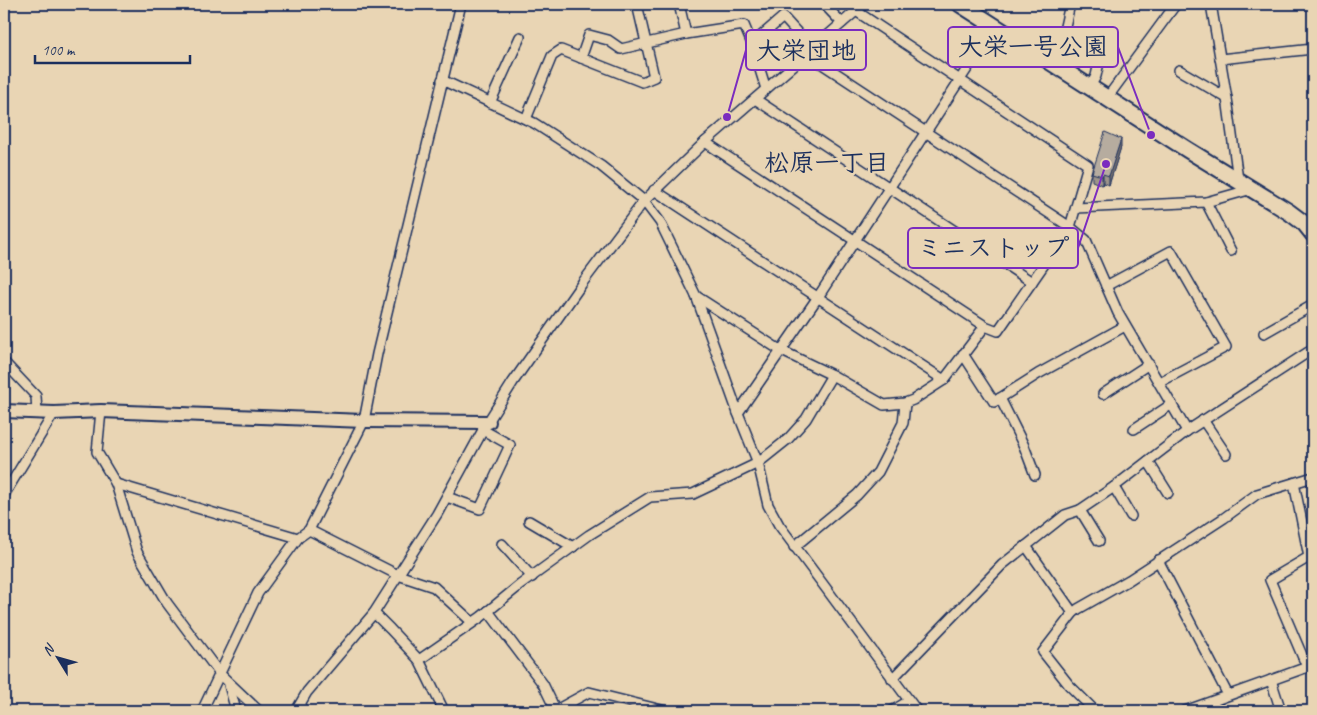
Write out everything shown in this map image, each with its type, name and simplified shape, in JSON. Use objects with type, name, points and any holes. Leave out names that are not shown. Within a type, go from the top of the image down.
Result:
[{"type":"main road","points":[[960,4],[1310,226]]},
{"type":"street","points":[[202,711],[258,593],[298,538],[309,530],[364,422],[377,354],[461,4]]},
{"type":"street","points":[[526,119],[552,56],[561,50],[642,82],[654,77],[637,4]]},
{"type":"street","points":[[679,4],[686,34]]},
{"type":"street","points":[[824,4],[842,23]]},
{"type":"street","points":[[296,711],[308,692],[374,614],[446,497],[513,382],[583,282],[644,201],[705,142],[864,4]]},
{"type":"street","points":[[1053,63],[1059,54],[1070,4]]},
{"type":"street","points":[[1107,98],[1176,4]]},
{"type":"street","points":[[1211,4],[1227,98],[1238,180]]},
{"type":"street","points":[[705,142],[985,326],[998,331],[1070,228],[1088,165],[856,11]]},
{"type":"street","points":[[752,44],[783,17],[809,52],[1086,240],[1125,326],[1187,430]]},
{"type":"street","points":[[581,58],[589,35],[608,40],[621,49],[686,34],[744,25],[766,89]]},
{"type":"street","points":[[738,413],[818,297],[995,26]]},
{"type":"street","points":[[1090,87],[1096,76],[1105,35]]},
{"type":"street","points":[[490,103],[520,37]]},
{"type":"street","points":[[1220,59],[1313,48]]},
{"type":"street","points":[[1179,70],[1227,98]]},
{"type":"street","points":[[442,80],[526,119],[602,166],[644,201],[660,222],[696,296],[758,463],[768,505],[794,547],[917,711]]},
{"type":"street","points":[[755,99],[1032,282]]},
{"type":"street","points":[[1076,208],[1206,202],[1252,189]]},
{"type":"street","points":[[654,190],[944,380]]},
{"type":"street","points":[[1206,202],[1231,251]]},
{"type":"street","points":[[1106,286],[1171,252],[1226,347],[1160,382]]},
{"type":"street","points":[[696,296],[780,350],[832,375],[884,405],[905,403],[944,380],[985,326]]},
{"type":"street","points":[[1264,333],[1313,305]]},
{"type":"street","points":[[963,354],[994,402],[1038,374],[1125,326]]},
{"type":"street","points":[[892,679],[1002,565],[1065,515],[1080,510],[1114,487],[1187,430],[1313,349]]},
{"type":"street","points":[[4,362],[36,396],[38,413]]},
{"type":"street","points":[[1103,394],[1149,364]]},
{"type":"street","points":[[419,660],[573,547],[650,497],[693,494],[758,463],[788,439],[806,419],[832,375]]},
{"type":"street","points":[[1000,398],[1024,446],[1035,475]]},
{"type":"street","points":[[794,547],[857,495],[878,472],[903,423],[905,403]]},
{"type":"street","points":[[1134,429],[1172,404]]},
{"type":"street","points":[[4,411],[54,413],[101,411],[486,426],[510,445],[480,509],[446,497]]},
{"type":"street","points":[[101,411],[96,452],[116,484],[137,552],[167,603],[220,674],[260,711]]},
{"type":"street","points":[[4,495],[54,413]]},
{"type":"street","points":[[1203,420],[1226,454]]},
{"type":"street","points":[[1148,461],[1168,493]]},
{"type":"street","points":[[1095,711],[1069,685],[1044,652],[1073,613],[1129,580],[1224,518],[1257,494],[1313,477]]},
{"type":"street","points":[[1185,711],[1310,666],[1270,580],[1309,557],[1294,483]]},
{"type":"street","points":[[116,484],[298,538]]},
{"type":"street","points":[[1114,487],[1131,516]]},
{"type":"street","points":[[1080,510],[1099,541]]},
{"type":"street","points":[[530,521],[573,547]]},
{"type":"street","points":[[309,530],[398,575],[434,587],[472,622]]},
{"type":"street","points":[[502,544],[532,577]]},
{"type":"street","points":[[1026,546],[1073,613]]},
{"type":"street","points":[[1158,560],[1228,695]]},
{"type":"street","points":[[488,611],[543,684],[556,711],[589,692],[666,711]]},
{"type":"street","points":[[374,614],[419,660],[444,711]]},
{"type":"street","points":[[1271,680],[1281,711]]},
{"type":"street","points":[[229,684],[236,711]]},
{"type":"street","points":[[892,711],[909,702]]},
{"type":"building","points":[[1105,132],[1121,139],[1109,176],[1092,173]]},
{"type":"place","name":"大栄団地","points":[[727,117]]},
{"type":"place","name":"大栄一号公園","points":[[1151,135]]},
{"type":"place","name":"ミニストップ","points":[[1106,164]]},
{"type":"district","name":"松原一丁目","points":[[827,162]]}]
